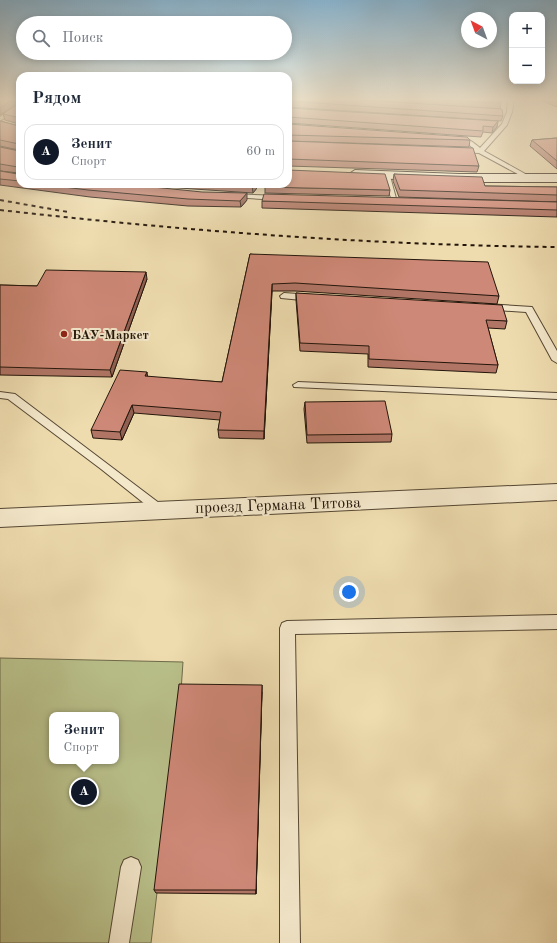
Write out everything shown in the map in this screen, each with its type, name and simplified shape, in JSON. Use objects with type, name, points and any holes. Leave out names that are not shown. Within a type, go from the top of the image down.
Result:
[{"type":"street","points":[[342,173],[387,176],[557,178]]},
{"type":"street","name":"проезд Германа Титова","points":[[0,518],[159,509],[557,492]]},
{"type":"lane","points":[[471,143],[480,151],[527,177]]},
{"type":"lane","points":[[448,150],[480,151],[488,143]]},
{"type":"lane","points":[[387,176],[395,201]]},
{"type":"lane","points":[[98,188],[111,188]]},
{"type":"lane","points":[[226,196],[287,198]]},
{"type":"lane","points":[[284,296],[324,298]]},
{"type":"lane","points":[[474,306],[529,309],[557,360]]},
{"type":"lane","points":[[298,386],[557,396]]},
{"type":"lane","points":[[0,395],[11,396],[105,466],[159,509]]},
{"type":"lane","points":[[290,943],[287,628],[557,622]]},
{"type":"lane","points":[[120,943],[131,867]]},
{"type":"green space","points":[[0,658],[183,662],[181,691],[151,943],[0,943]]},
{"type":"building","points":[[292,143],[341,143],[473,148],[479,166],[292,159]]},
{"type":"building","points":[[536,143],[557,143],[557,161]]},
{"type":"building","points":[[0,147],[16,150],[16,167],[0,164]]},
{"type":"building","points":[[292,170],[385,174],[390,190],[292,188]]},
{"type":"building","points":[[0,171],[16,174],[16,181],[0,179]]},
{"type":"building","points":[[394,174],[482,177],[485,186],[557,187],[557,195],[400,190]]},
{"type":"building","points":[[72,188],[163,188],[202,192],[247,193],[240,201],[188,199]]},
{"type":"building","points":[[264,194],[557,202],[557,210],[262,201]]},
{"type":"building","points":[[250,254],[488,262],[499,296],[295,283],[272,284],[264,431],[218,430],[221,412],[132,405],[120,432],[91,430],[120,370],[147,372],[145,376],[222,382]]},
{"type":"building","name":"БАУ-Маркет","points":[[46,270],[146,272],[110,370],[0,367],[0,285],[37,286]]},
{"type":"building","points":[[296,293],[502,305],[507,321],[486,320],[498,365],[369,359],[369,346],[300,343]]},
{"type":"building","points":[[385,401],[392,434],[307,435],[305,402]]},
{"type":"building","points":[[179,684],[262,685],[256,890],[154,890]]},
{"type":"railway","points":[[0,200],[68,212]]},
{"type":"railway","points":[[0,210],[69,218],[278,236],[487,246],[557,247]]},
{"type":"place","name":"БАУ-Маркет","points":[[64,334]]},
{"type":"place","name":"Зенит","points":[[84,792]]}]
